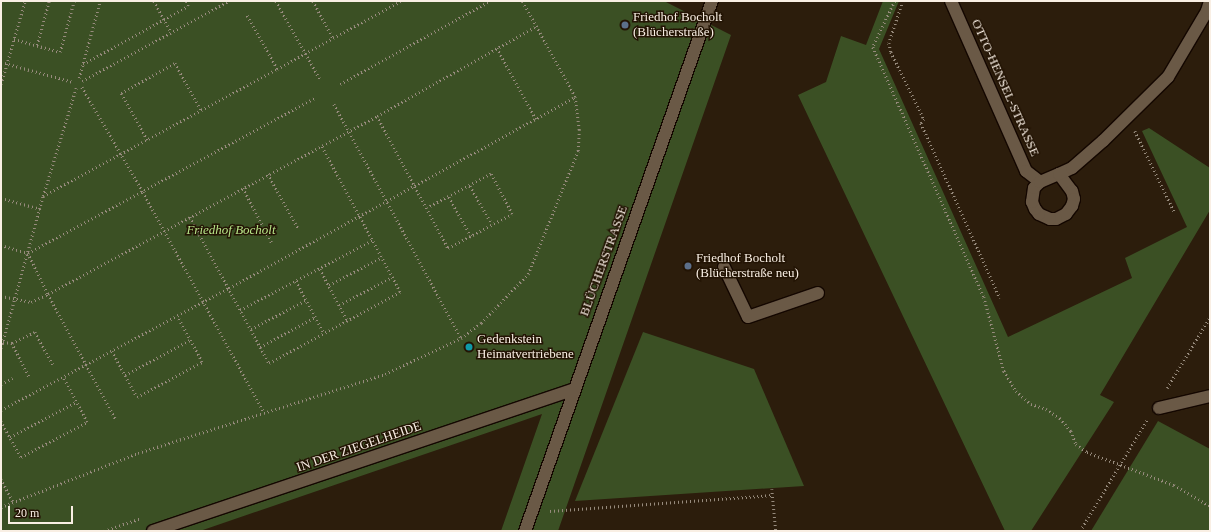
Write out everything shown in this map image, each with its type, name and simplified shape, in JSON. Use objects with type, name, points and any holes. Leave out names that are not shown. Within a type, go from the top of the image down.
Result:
[{"type":"street","name":"BLÜCHERSTRASSE","points":[[524,531],[712,1]]},
{"type":"street","name":"OTTO-HENSEL-STRASSE","points":[[951,1],[1026,171],[1040,182]]},
{"type":"street","points":[[1059,174],[1072,191],[1074,197],[1072,206],[1066,214],[1060,218],[1045,218],[1039,214],[1032,202],[1034,188],[1040,182],[1072,168],[1168,78],[1207,11],[1210,1]]},
{"type":"street","points":[[724,266],[748,317],[818,293]]},
{"type":"street","name":"IN DER ZIEGELHEIDE","points":[[153,531],[574,389]]},
{"type":"street","points":[[1155,411],[1210,396]]},
{"type":"path","points":[[1,84],[25,1]]},
{"type":"path","points":[[37,45],[49,1]]},
{"type":"path","points":[[14,39],[60,52],[74,1]]},
{"type":"path","points":[[79,78],[100,1]]},
{"type":"path","points":[[154,1],[171,32]]},
{"type":"path","points":[[83,64],[188,6],[186,1]]},
{"type":"path","points":[[82,81],[229,1]]},
{"type":"path","points":[[276,1],[320,79]]},
{"type":"path","points":[[313,1],[334,38]]},
{"type":"path","points":[[43,196],[401,1]]},
{"type":"path","points":[[340,84],[490,1]]},
{"type":"path","points":[[1,507],[138,453],[385,374],[461,338],[481,323],[528,274],[578,151],[579,130],[575,97],[522,1]]},
{"type":"path","points":[[896,1],[873,47],[984,297],[1004,371],[1016,391],[1031,404],[1046,409],[1060,418],[1071,431],[1076,444],[1086,452],[1174,485],[1210,506]]},
{"type":"path","points":[[903,1],[889,43],[891,52],[924,119],[921,123],[1000,298]]},
{"type":"path","points":[[246,14],[277,69]]},
{"type":"path","points":[[1,296],[31,302],[48,294],[377,116],[535,26]]},
{"type":"path","points":[[497,48],[536,119]]},
{"type":"path","points":[[1,62],[73,82]]},
{"type":"path","points":[[147,140],[122,93],[175,63],[201,110]]},
{"type":"path","points":[[82,86],[143,192],[264,412]]},
{"type":"path","points":[[1,348],[43,196],[76,88]]},
{"type":"path","points":[[1,410],[360,217],[575,97]]},
{"type":"path","points":[[1,245],[28,253],[315,98]]},
{"type":"path","points":[[334,104],[461,338]]},
{"type":"path","points":[[377,116],[448,248],[512,214],[491,174],[427,208]]},
{"type":"path","points":[[1128,116],[1175,213]]},
{"type":"path","points":[[190,217],[269,363],[400,292],[321,145]]},
{"type":"path","points":[[268,174],[299,230]]},
{"type":"path","points":[[470,186],[492,224]]},
{"type":"path","points":[[243,188],[272,243]]},
{"type":"path","points":[[449,197],[470,236]]},
{"type":"path","points":[[1,198],[40,209]]},
{"type":"path","points":[[240,310],[320,269],[372,240]]},
{"type":"path","points":[[28,253],[48,294],[116,420]]},
{"type":"path","points":[[329,285],[382,258]]},
{"type":"path","points":[[320,269],[347,320]]},
{"type":"path","points":[[339,305],[392,277]]},
{"type":"path","points":[[296,281],[324,333]]},
{"type":"path","points":[[251,329],[306,300]]},
{"type":"path","points":[[112,351],[137,397],[202,362],[177,316]]},
{"type":"path","points":[[260,347],[316,317]]},
{"type":"path","points":[[1166,389],[1210,317]]},
{"type":"path","points":[[2,342],[12,344],[35,332],[53,364]]},
{"type":"path","points":[[125,375],[190,340]]},
{"type":"path","points":[[12,344],[30,377]]},
{"type":"path","points":[[1,421],[21,457],[87,422],[63,377]]},
{"type":"path","points":[[1,384],[13,378]]},
{"type":"path","points":[[10,437],[76,402]]},
{"type":"path","points":[[1080,531],[1120,464],[1155,411]]},
{"type":"path","points":[[1,479],[13,502]]},
{"type":"path","points":[[772,489],[776,531]]},
{"type":"path","points":[[548,512],[772,495]]},
{"type":"green space","name":"Friedhof Bocholt","points":[[1,1],[664,1],[731,35],[558,531],[501,531],[542,414],[200,531],[1,531]]},
{"type":"green space","points":[[883,1],[899,1],[879,49],[1008,337],[1132,278],[1125,258],[1187,227],[1142,131],[1149,128],[1210,168],[1210,210],[1100,395],[1114,402],[1031,531],[1005,531],[798,95],[826,82],[841,36],[866,45]]},
{"type":"green space","points":[[643,332],[754,369],[804,486],[575,501]]},
{"type":"green space","points":[[1158,421],[1210,449],[1210,531],[1091,531]]},
{"type":"place","name":"Friedhof Bocholt (Blücherstraße)","points":[[625,25]]},
{"type":"place","name":"Friedhof Bocholt (Blücherstraße neu)","points":[[688,266]]},
{"type":"place","name":"Gedenkstein Heimatvertriebene","points":[[469,347]]}]
